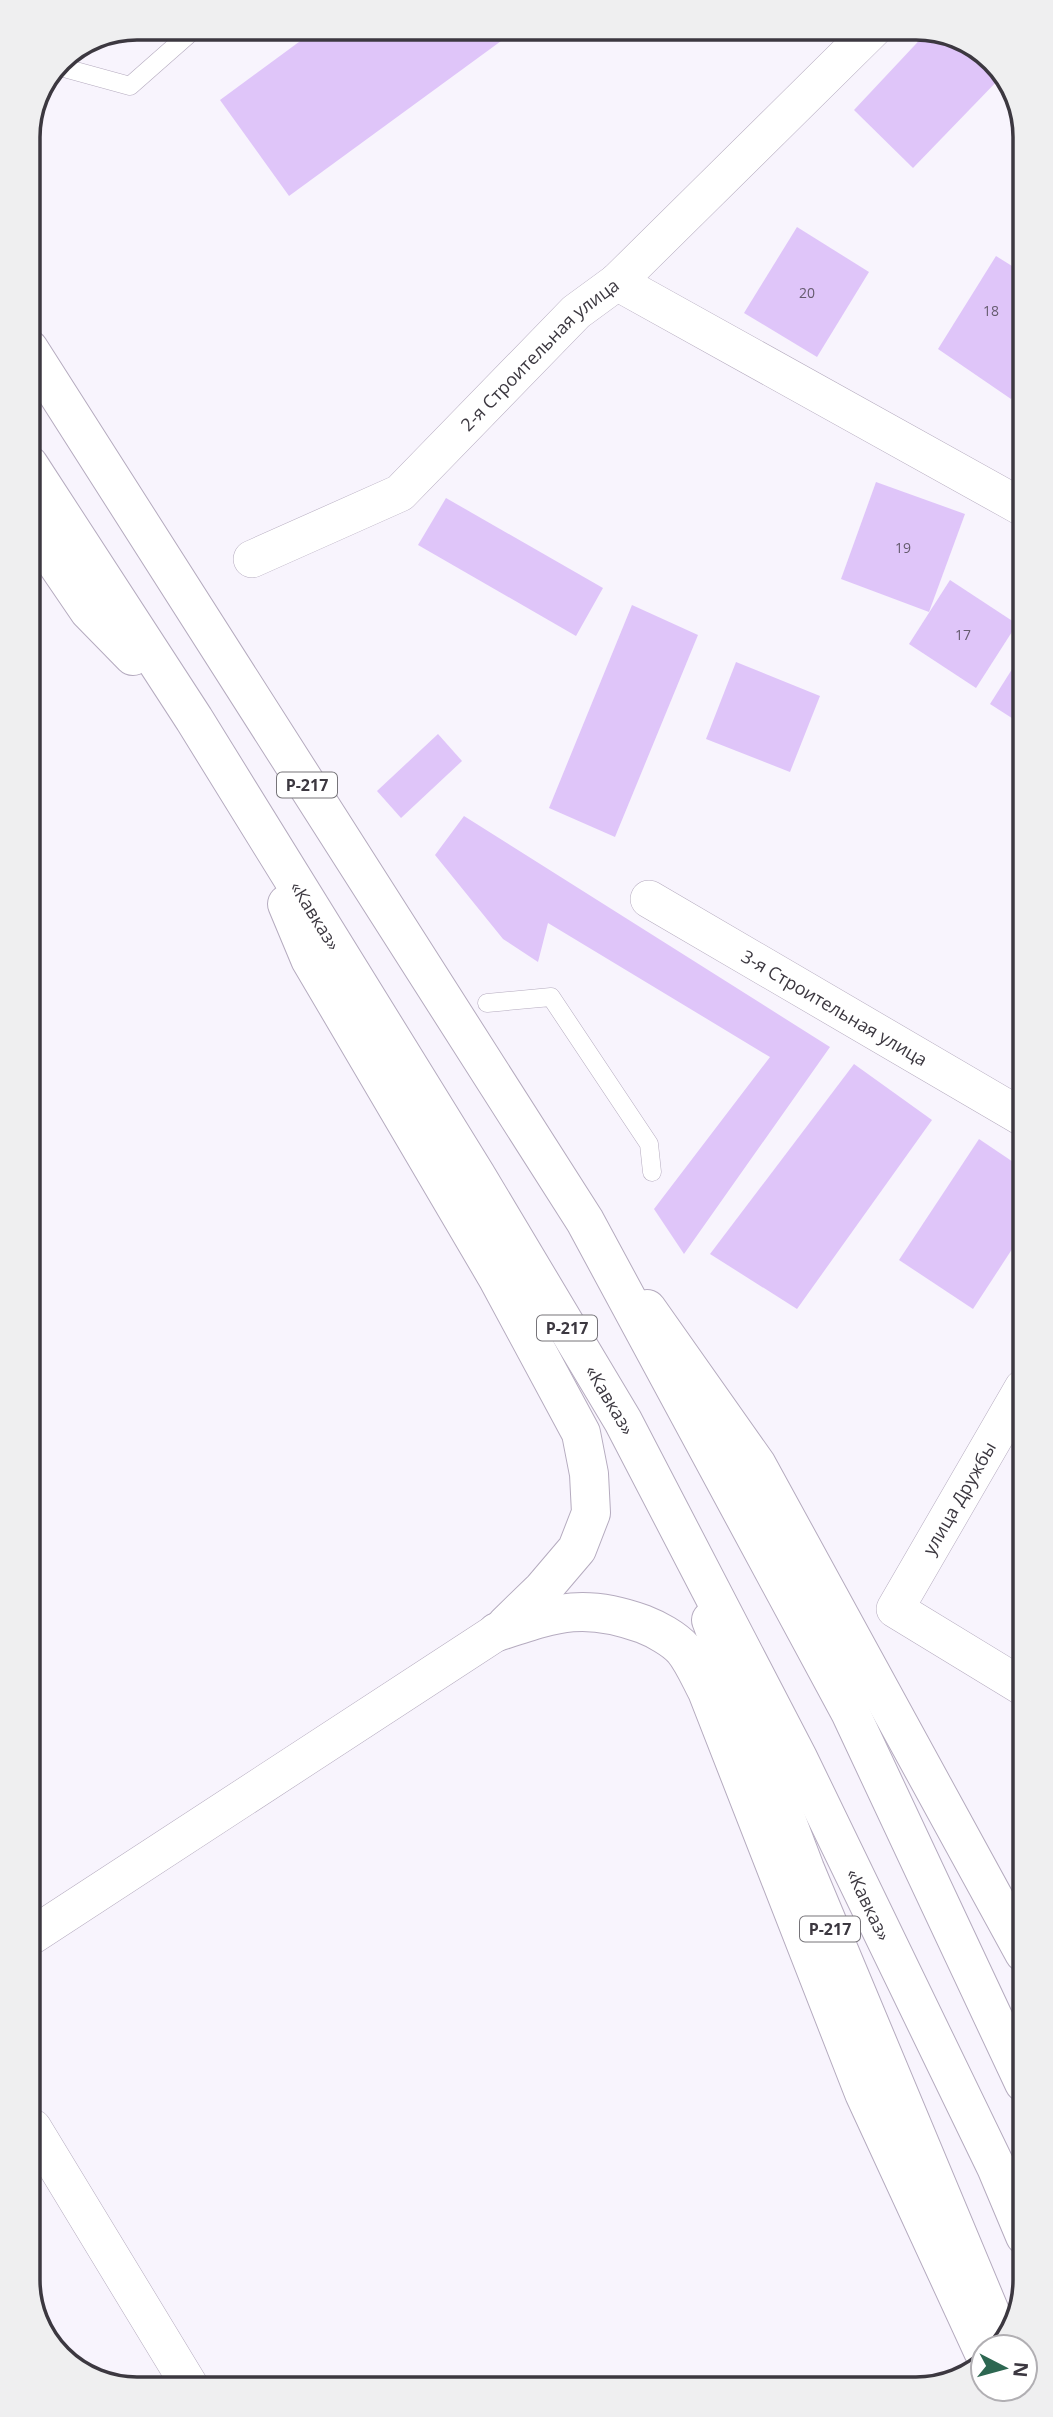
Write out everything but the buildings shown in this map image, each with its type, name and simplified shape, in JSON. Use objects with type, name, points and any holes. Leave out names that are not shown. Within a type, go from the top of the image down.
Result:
[{"type":"main road","name":"Р-217","points":[[40,366],[585,1220],[757,1465],[1013,1933]]},
{"type":"main road","name":"«Кавказ»","points":[[40,483],[242,796],[476,1175],[623,1421],[798,1758],[996,2167],[1013,2207]]},
{"type":"main road","points":[[40,539],[89,611],[194,719]]},
{"type":"main road","points":[[242,796],[310,958],[497,1277],[581,1433],[589,1474],[590,1513],[577,1549],[543,1589],[497,1632]]},
{"type":"main road","name":"Р-217","points":[[585,1220],[850,1712],[1013,2060]]},
{"type":"main road","name":"Р-217","points":[[670,1510],[805,1869],[998,2331]]},
{"type":"main road","points":[[497,1632],[547,1615],[583,1610],[617,1615],[653,1628],[682,1648],[707,1691],[864,2093],[975,2333]]},
{"type":"street","points":[[617,282],[862,40]]},
{"type":"street","name":"2-я Строительная улица","points":[[252,558],[400,493],[576,312],[617,282],[1013,502]]},
{"type":"street","name":"3-я Строительная улица","points":[[649,899],[1013,1112]]},
{"type":"street","name":"улица Дружбы","points":[[1013,1405],[895,1609],[1013,1681]]},
{"type":"street","points":[[40,1930],[497,1632]]},
{"type":"street","points":[[40,2140],[184,2377]]},
{"type":"lane","points":[[68,69],[130,86],[183,40]]},
{"type":"lane","points":[[487,1003],[551,997],[649,1144],[652,1172]]}]
